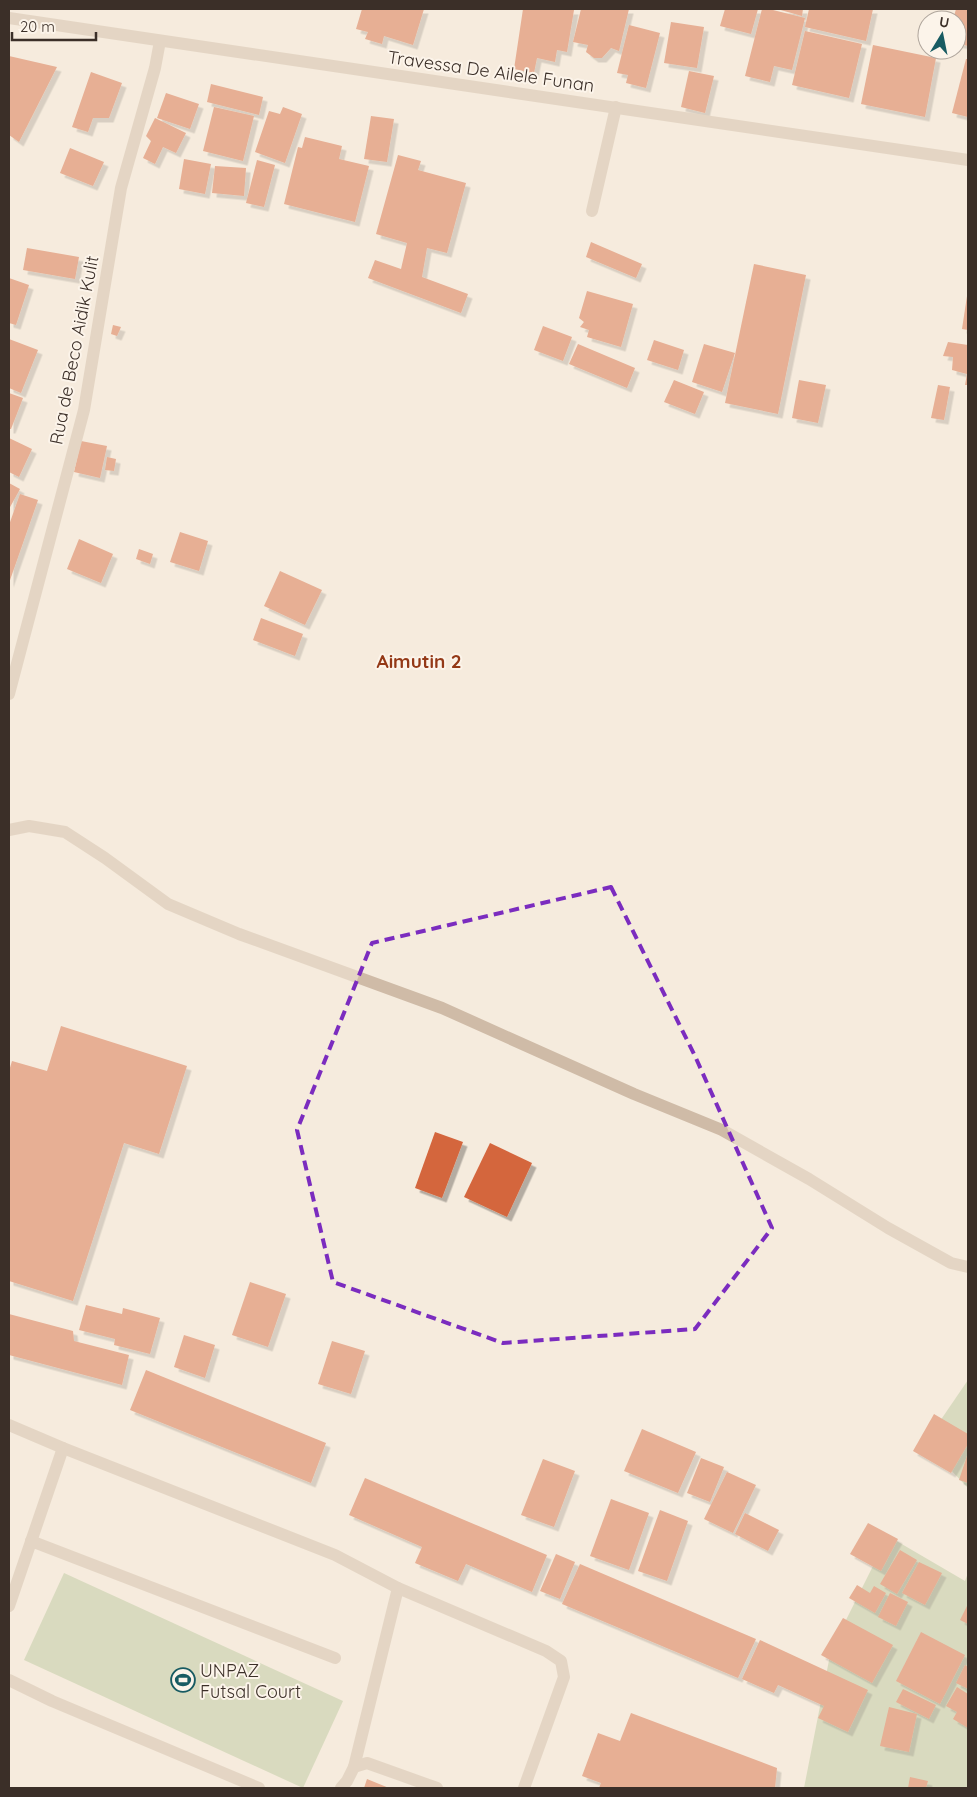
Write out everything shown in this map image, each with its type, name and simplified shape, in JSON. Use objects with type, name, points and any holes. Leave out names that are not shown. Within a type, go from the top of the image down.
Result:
[{"type":"street","name":"Travessa De Ailele Funan","points":[[9,18],[968,160]]},
{"type":"street","name":"Rua de Beco Aidik Kulit","points":[[9,694],[84,410],[121,188],[155,68],[160,41]]},
{"type":"street","points":[[592,211],[616,108]]},
{"type":"street","points":[[9,830],[29,826],[65,832],[105,858],[168,904],[239,934],[442,1008],[634,1094],[722,1130],[809,1179],[888,1228],[951,1263],[968,1267]]},
{"type":"street","points":[[9,1425],[335,1555],[398,1588],[546,1651],[561,1661],[564,1677],[524,1788]]},
{"type":"street","points":[[9,1606],[63,1448]]},
{"type":"street","points":[[31,1541],[335,1658]]},
{"type":"street","points":[[341,1788],[354,1767],[398,1588]]},
{"type":"street","points":[[9,1680],[52,1701],[258,1788]]},
{"type":"street","points":[[354,1767],[367,1764],[437,1788]]},
{"type":"highlighted area","points":[[611,887],[695,1056],[772,1228],[695,1329],[503,1343],[333,1282],[297,1130],[372,943]]},
{"type":"green space","points":[[968,1380],[968,1488],[925,1443]]},
{"type":"green space","points":[[888,1536],[965,1581],[968,1573],[968,1788],[804,1788],[831,1650]]},
{"type":"green space","name":"UNPAZ Futsal Court","points":[[64,1573],[343,1701],[303,1788],[24,1660]]},
{"type":"building","points":[[362,9],[424,9],[413,45],[384,36],[382,44],[365,39],[368,32],[356,29]]},
{"type":"building","points":[[523,9],[574,10],[567,52],[557,50],[555,62],[537,58],[534,73],[514,69]]},
{"type":"building","points":[[581,9],[629,9],[619,51],[611,48],[602,58],[594,58],[586,52],[588,45],[573,42]]},
{"type":"building","points":[[725,9],[758,9],[751,34],[720,26]]},
{"type":"building","points":[[762,9],[805,18],[792,70],[774,66],[770,82],[745,76]]},
{"type":"building","points":[[777,9],[803,9],[802,16]]},
{"type":"building","points":[[809,9],[873,9],[866,41],[805,27]]},
{"type":"building","points":[[968,9],[968,46],[967,10],[956,10]]},
{"type":"building","points":[[671,22],[704,27],[697,68],[664,63]]},
{"type":"building","points":[[629,25],[660,33],[646,88],[626,83],[628,75],[617,73]]},
{"type":"building","points":[[805,31],[862,44],[849,98],[792,85]]},
{"type":"building","points":[[873,45],[917,54],[917,60],[936,60],[925,117],[861,104]]},
{"type":"building","points":[[9,56],[57,67],[19,142],[9,135]]},
{"type":"building","points":[[968,59],[968,117],[952,113],[966,60]]},
{"type":"building","points":[[689,71],[714,76],[705,113],[681,107]]},
{"type":"building","points":[[91,72],[122,83],[109,118],[93,118],[88,132],[72,127]]},
{"type":"building","points":[[211,84],[263,97],[259,115],[207,102]]},
{"type":"building","points":[[166,93],[199,104],[190,129],[157,118]]},
{"type":"building","points":[[214,107],[254,116],[243,161],[203,151]]},
{"type":"building","points":[[283,107],[302,114],[285,163],[255,152],[269,111],[280,114]]},
{"type":"building","points":[[371,116],[394,119],[387,162],[364,159]]},
{"type":"building","points":[[155,118],[186,133],[176,153],[163,147],[155,164],[143,158],[151,141],[146,136]]},
{"type":"building","points":[[305,137],[342,146],[339,159],[369,166],[355,222],[284,204],[298,147],[302,148]]},
{"type":"building","points":[[70,148],[104,162],[93,186],[60,173]]},
{"type":"building","points":[[398,155],[421,161],[418,170],[466,183],[447,253],[427,248],[422,277],[468,294],[461,313],[368,278],[375,260],[401,269],[407,243],[376,234]]},
{"type":"building","points":[[184,159],[211,164],[205,194],[179,189]]},
{"type":"building","points":[[257,160],[275,165],[264,207],[246,203]]},
{"type":"building","points":[[215,166],[246,168],[244,196],[212,193]]},
{"type":"building","points":[[591,242],[642,264],[636,278],[586,257]]},
{"type":"building","points":[[27,248],[79,257],[75,279],[23,270]]},
{"type":"building","points":[[754,264],[806,275],[778,414],[725,403]]},
{"type":"building","points":[[9,278],[29,285],[16,325],[9,323]]},
{"type":"building","points":[[587,291],[633,304],[621,347],[587,337],[589,330],[580,327],[584,322],[579,318]]},
{"type":"building","points":[[968,296],[968,330],[962,329]]},
{"type":"building","points":[[113,325],[121,327],[117,336],[111,334]]},
{"type":"building","points":[[543,326],[572,337],[563,361],[534,350]]},
{"type":"building","points":[[9,339],[38,350],[21,393],[9,388]]},
{"type":"building","points":[[654,340],[684,350],[678,370],[647,360]]},
{"type":"building","points":[[948,342],[968,345],[968,385],[965,385],[967,374],[952,370],[953,357],[943,356]]},
{"type":"building","points":[[578,344],[635,368],[627,388],[569,364]]},
{"type":"building","points":[[704,344],[735,353],[722,392],[692,382]]},
{"type":"building","points":[[674,380],[704,392],[695,414],[664,402]]},
{"type":"building","points":[[799,380],[826,385],[818,423],[792,418]]},
{"type":"building","points":[[938,385],[950,387],[944,420],[931,418]]},
{"type":"building","points":[[9,393],[23,398],[11,429],[9,429]]},
{"type":"building","points":[[9,438],[32,449],[19,477],[9,472]]},
{"type":"building","points":[[81,441],[107,446],[100,478],[74,472]]},
{"type":"building","points":[[107,457],[116,459],[114,471],[105,470]]},
{"type":"building","points":[[9,483],[20,489],[9,509]]},
{"type":"building","points":[[20,494],[38,500],[9,583],[9,525]]},
{"type":"building","points":[[180,532],[208,541],[199,571],[170,562]]},
{"type":"building","points":[[79,539],[113,554],[101,583],[67,569]]},
{"type":"building","points":[[139,549],[153,554],[150,564],[136,559]]},
{"type":"building","points":[[280,571],[322,590],[305,625],[264,606]]},
{"type":"building","points":[[261,618],[303,634],[295,656],[253,640]]},
{"type":"building","points":[[61,1026],[187,1066],[159,1154],[124,1143],[73,1301],[9,1281],[9,1071],[12,1061],[47,1071]]},
{"type":"building","points":[[435,1132],[463,1142],[442,1198],[415,1188]]},
{"type":"building","points":[[490,1143],[532,1163],[507,1217],[464,1197]]},
{"type":"building","points":[[250,1282],[286,1294],[268,1347],[232,1335]]},
{"type":"building","points":[[86,1305],[122,1314],[123,1308],[160,1318],[150,1354],[114,1345],[115,1339],[79,1330]]},
{"type":"building","points":[[9,1314],[73,1331],[74,1341],[129,1355],[122,1385],[9,1355]]},
{"type":"building","points":[[184,1335],[215,1345],[205,1378],[174,1367]]},
{"type":"building","points":[[332,1341],[365,1351],[351,1394],[318,1384]]},
{"type":"building","points":[[146,1370],[326,1443],[311,1483],[130,1410]]},
{"type":"building","points":[[934,1414],[968,1434],[968,1444],[951,1473],[913,1451]]},
{"type":"building","points":[[642,1429],[696,1452],[678,1493],[624,1471]]},
{"type":"building","points":[[968,1453],[968,1483],[959,1480]]},
{"type":"building","points":[[701,1458],[724,1467],[710,1502],[687,1493]]},
{"type":"building","points":[[543,1459],[575,1471],[554,1527],[521,1515]]},
{"type":"building","points":[[727,1472],[756,1485],[733,1533],[704,1519]]},
{"type":"building","points":[[365,1478],[547,1555],[532,1592],[466,1564],[458,1581],[415,1563],[422,1547],[349,1515]]},
{"type":"building","points":[[611,1499],[649,1513],[629,1570],[590,1556]]},
{"type":"building","points":[[660,1510],[688,1521],[667,1581],[638,1571]]},
{"type":"building","points":[[745,1513],[779,1530],[768,1551],[735,1534]]},
{"type":"building","points":[[868,1523],[898,1539],[881,1571],[850,1554]]},
{"type":"building","points":[[900,1550],[917,1560],[897,1594],[880,1584]]},
{"type":"building","points":[[556,1554],[575,1562],[560,1599],[540,1591]]},
{"type":"building","points":[[919,1562],[942,1573],[925,1605],[902,1593]]},
{"type":"building","points":[[580,1564],[756,1639],[738,1678],[562,1604]]},
{"type":"building","points":[[857,1585],[870,1593],[874,1586],[886,1593],[875,1613],[849,1598]]},
{"type":"building","points":[[890,1593],[908,1602],[896,1626],[878,1617]]},
{"type":"building","points":[[968,1604],[968,1624],[960,1620]]},
{"type":"building","points":[[843,1618],[893,1645],[872,1683],[821,1655]]},
{"type":"building","points":[[921,1632],[965,1655],[940,1704],[896,1681]]},
{"type":"building","points":[[760,1640],[868,1690],[848,1732],[818,1718],[824,1706],[778,1685],[774,1693],[742,1679]]},
{"type":"building","points":[[965,1665],[968,1667],[968,1689],[956,1683]]},
{"type":"building","points":[[957,1687],[968,1694],[968,1728],[953,1719],[957,1712],[946,1706]]},
{"type":"building","points":[[903,1689],[936,1705],[929,1719],[896,1702]]},
{"type":"building","points":[[889,1707],[917,1714],[909,1752],[880,1746]]},
{"type":"building","points":[[631,1713],[777,1768],[775,1788],[599,1788],[601,1783],[582,1776],[598,1733],[620,1741]]},
{"type":"building","points":[[910,1777],[928,1781],[926,1788],[908,1788]]},
{"type":"building","points":[[367,1779],[389,1788],[364,1788]]},
{"type":"place","name":"UNPAZ Futsal Court","points":[[183,1680]]},
{"type":"district","name":"Aimutin 2","points":[[419,661]]}]
